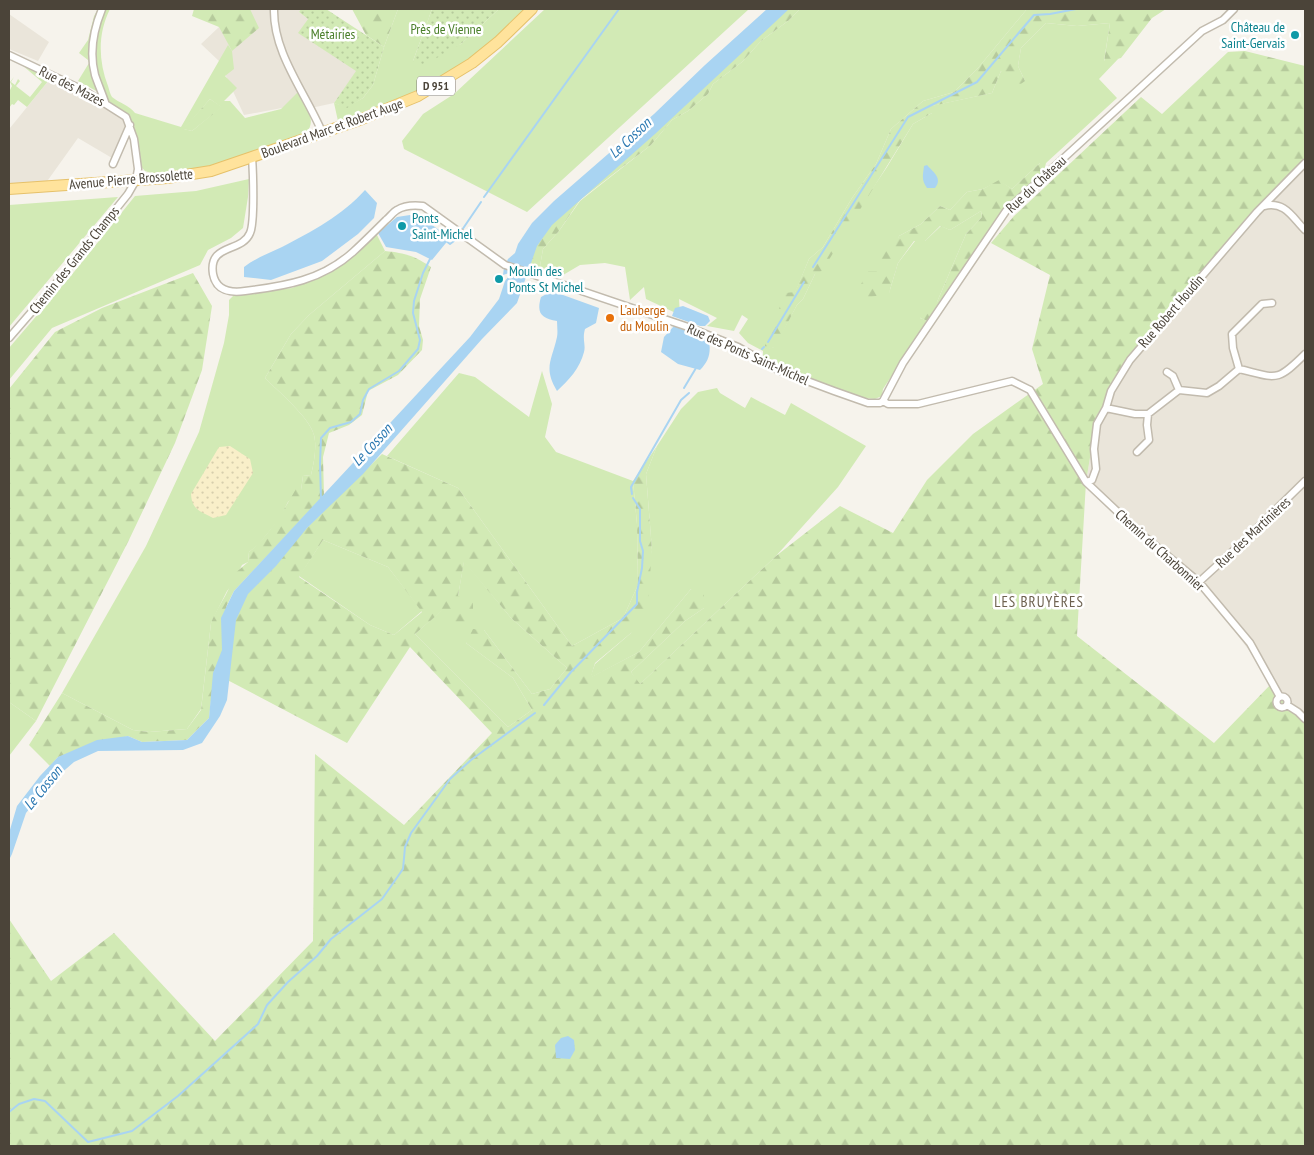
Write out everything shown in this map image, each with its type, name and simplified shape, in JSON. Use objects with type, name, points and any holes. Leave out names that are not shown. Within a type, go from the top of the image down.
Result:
[{"type":"main road","name":"Boulevard Marc et Robert Auge","points":[[252,158],[391,108],[418,96],[472,63],[498,42],[532,9]]},
{"type":"main road","name":"Avenue Pierre Brossolette","points":[[9,189],[167,178],[211,171],[252,158]]},
{"type":"street","points":[[102,9],[94,32],[92,54],[96,78],[105,102]]},
{"type":"street","points":[[274,9],[273,18],[284,57],[322,132]]},
{"type":"street","name":"Rue du Château","points":[[883,400],[903,363],[1006,211],[1202,31],[1223,20],[1234,9]]},
{"type":"street","name":"Rue des Mazes","points":[[9,55],[61,78],[105,102],[126,117],[130,125]]},
{"type":"street","points":[[113,164],[130,125]]},
{"type":"street","points":[[130,125],[136,150],[138,169],[136,180]]},
{"type":"street","name":"Rue des Ponts Saint-Michel","points":[[252,158],[254,172],[250,234],[244,242],[222,251],[213,263],[215,280],[226,291],[236,292],[282,287],[308,278],[336,264],[352,252],[397,210],[414,205],[423,206],[505,265],[688,326],[738,347],[778,370],[868,403],[880,403],[883,400],[888,404],[918,404],[1012,381],[1030,390],[1086,482]]},
{"type":"street","name":"Rue Robert Houdin","points":[[1086,482],[1092,480],[1096,469],[1094,449],[1097,424],[1106,408],[1111,391],[1130,360],[1263,206],[1305,163]]},
{"type":"street","name":"Chemin des Grands Champs","points":[[9,338],[54,286],[128,194],[136,180]]},
{"type":"street","points":[[1281,187],[1280,205],[1305,230]]},
{"type":"street","points":[[1263,206],[1280,205]]},
{"type":"street","points":[[1239,369],[1232,334],[1262,304],[1272,303]]},
{"type":"street","points":[[1239,369],[1266,376],[1280,376],[1305,354]]},
{"type":"street","points":[[1106,408],[1135,414],[1148,414],[1179,390],[1207,393],[1219,386],[1239,369]]},
{"type":"street","points":[[1168,372],[1173,376],[1179,390]]},
{"type":"street","points":[[1137,452],[1149,440],[1148,414]]},
{"type":"street","name":"Rue des Martinières","points":[[1199,582],[1305,481]]},
{"type":"street","name":"Chemin du Charbonnier","points":[[1086,482],[1140,532],[1199,582],[1250,643],[1280,696],[1286,698],[1287,705],[1305,719]]},
{"type":"shaded area","points":[[245,9],[301,9],[299,12],[308,19],[299,33],[357,71],[334,103],[311,108],[304,95],[282,108],[244,115],[219,61],[201,44],[219,27]]},
{"type":"shaded area","points":[[9,14],[49,42],[38,61],[9,49]]},
{"type":"shaded area","points":[[49,80],[85,91],[128,121],[112,158],[78,138],[43,187],[9,189],[9,127]]},
{"type":"shaded area","points":[[1305,165],[1305,722],[1198,583],[1086,482],[1097,415],[1141,344]]},
{"type":"green space","points":[[98,9],[101,9],[92,37],[100,93],[78,81],[89,63],[79,53],[88,40],[94,16]]},
{"type":"green space","points":[[104,9],[110,9],[101,37],[101,57],[110,93],[112,97],[135,113],[181,127],[228,45],[232,51],[234,69],[225,76],[237,88],[224,101],[230,101],[245,118],[281,109],[298,92],[311,117],[309,128],[306,133],[223,162],[189,170],[154,173],[145,171],[141,165],[137,137],[130,119],[108,100],[98,80],[95,68],[95,43]],"holes":[[[210,99],[221,107],[192,131],[184,129]]]},
{"type":"green space","points":[[194,9],[250,9],[259,28],[232,51],[219,27],[192,16]]},
{"type":"green space","name":"Métairies","points":[[301,9],[326,9],[384,47],[373,85],[363,98],[347,108],[334,103],[356,71],[298,33],[308,19],[299,12]]},
{"type":"green space","points":[[352,9],[398,9],[384,47],[366,35]]},
{"type":"green space","points":[[398,9],[432,9],[413,61],[461,44],[499,9],[525,9],[477,54],[445,76],[406,95],[338,121],[334,103],[347,107],[363,98],[373,85]]},
{"type":"green space","name":"Près de Vienne","points":[[432,9],[499,9],[461,44],[421,67],[413,61]]},
{"type":"green space","points":[[545,9],[749,9],[527,212],[404,149],[402,141],[423,114],[454,94]]},
{"type":"green space","points":[[785,9],[800,9],[788,21],[761,41],[742,62],[713,84],[708,94],[688,111],[672,120],[651,145],[580,200],[559,231],[543,249],[539,272],[535,274],[527,270],[532,244],[545,227]]},
{"type":"green space","points":[[800,9],[1027,9],[978,68],[954,92],[923,101],[891,129],[876,164],[852,198],[823,247],[809,259],[795,293],[764,350],[774,347],[797,305],[803,299],[815,274],[887,167],[913,124],[932,113],[931,106],[992,93],[1001,71],[1025,81],[1018,66],[1021,48],[1046,23],[1077,26],[1110,23],[1104,61],[1119,58],[1099,79],[1117,98],[1046,163],[1040,163],[1012,189],[999,181],[983,189],[967,192],[950,210],[940,206],[921,224],[899,236],[889,293],[898,263],[915,241],[925,241],[941,226],[950,230],[981,211],[982,217],[966,234],[937,302],[920,318],[928,321],[883,389],[882,396],[875,399],[864,398],[791,371],[763,357],[763,351],[748,343],[739,333],[748,319],[742,315],[734,331],[707,326],[717,318],[679,299],[680,315],[646,299],[644,287],[630,300],[625,267],[605,263],[580,265],[558,278],[539,272],[543,249],[559,231],[580,201],[651,145],[672,120],[688,111],[708,94],[713,84],[742,62],[761,41],[788,21]]},
{"type":"green space","points":[[1027,9],[1166,9],[1152,18],[1121,58],[1104,62],[1110,23],[1077,26],[1046,23],[1021,48],[1018,66],[1025,81],[1018,86],[1001,71],[992,93],[932,106],[932,113],[913,124],[822,271],[815,274],[775,347],[763,351],[785,293],[795,292],[809,259],[823,247],[852,198],[876,164],[891,129],[923,101],[954,92],[978,68]]},
{"type":"green space","points":[[1245,51],[1305,66],[1305,165],[1141,344],[1097,415],[1086,482],[1077,636],[1214,743],[1273,682],[1305,722],[1305,1146],[9,1146],[9,919],[51,981],[114,933],[215,1041],[313,941],[315,754],[404,825],[492,733],[410,647],[347,743],[214,673],[209,718],[187,740],[142,742],[128,736],[58,757],[50,766],[29,745],[62,693],[133,730],[149,732],[187,729],[201,710],[211,623],[230,586],[233,575],[248,562],[249,552],[270,530],[296,489],[301,490],[303,476],[311,475],[315,445],[311,428],[293,405],[265,378],[291,334],[309,315],[385,251],[410,256],[431,267],[420,299],[419,326],[423,340],[422,350],[398,375],[368,391],[362,415],[349,425],[329,433],[323,457],[324,495],[234,591],[226,607],[382,454],[458,488],[572,646],[623,618],[638,585],[637,524],[633,481],[657,446],[646,474],[652,550],[647,614],[631,633],[595,663],[591,677],[639,652],[691,589],[704,593],[704,608],[685,621],[631,672],[640,684],[776,556],[840,506],[893,533],[927,480],[973,434],[1043,384],[1032,349],[1050,275],[991,243],[1014,216],[1141,97],[1162,114],[1228,52]],"holes":[[[323,540],[388,567],[422,612],[394,635],[370,625],[299,577]],[[464,562],[511,618],[567,668],[550,689],[532,694],[484,630],[473,629],[466,643],[513,678],[532,710],[508,727],[415,634],[444,609],[456,624],[473,623],[473,603],[458,596]]]},
{"type":"green space","points":[[22,65],[37,72],[35,75],[39,78],[42,75],[49,80],[27,107],[18,100],[9,108],[9,92],[12,86],[10,82],[14,77],[11,82],[15,85],[18,79],[20,81],[16,86],[30,97],[42,82]]},
{"type":"green space","points":[[210,99],[222,107],[192,131],[183,129]]},
{"type":"green space","points":[[1040,163],[1046,163],[1044,171],[1000,213],[928,321],[920,318],[927,304],[937,302],[966,234],[982,217],[981,211],[950,230],[940,226],[925,241],[914,241],[898,263],[889,293],[867,298],[859,288],[868,271],[882,271],[880,249],[893,251],[899,236],[921,224],[940,206],[950,210],[967,192],[983,189],[999,180],[1012,189]]},
{"type":"green space","points":[[249,179],[243,228],[231,238],[208,250],[200,265],[52,328],[9,380],[9,348],[74,272],[135,196],[196,191]]},
{"type":"green space","points":[[118,197],[9,327],[9,205]]},
{"type":"green space","points":[[376,233],[385,251],[309,315],[291,334],[265,378],[293,405],[311,428],[314,435],[315,455],[311,475],[303,476],[301,490],[288,502],[280,518],[259,544],[249,552],[248,562],[242,565],[211,623],[201,709],[187,729],[149,732],[133,730],[62,693],[146,546],[199,432],[224,343],[229,315],[229,300],[234,295],[292,288],[320,276]]},
{"type":"green space","points":[[193,273],[212,306],[202,370],[175,443],[128,542],[36,721],[9,702],[9,389],[55,332],[102,308]]},
{"type":"green space","points":[[542,371],[552,404],[545,437],[556,452],[633,481],[637,524],[638,585],[623,618],[572,646],[458,488],[387,456],[459,373],[475,377],[529,417]]},
{"type":"green space","points":[[717,388],[720,393],[745,408],[751,397],[785,415],[791,403],[866,446],[838,487],[776,556],[639,685],[631,672],[685,621],[704,608],[691,589],[639,652],[590,678],[595,664],[631,633],[652,550],[646,474],[657,446],[681,409],[698,392]]},
{"type":"green space","points":[[323,540],[388,567],[422,611],[394,635],[370,625],[299,576]]},
{"type":"green space","points":[[464,561],[511,618],[567,668],[550,689],[532,694],[484,630],[466,643],[513,678],[532,710],[508,727],[415,634],[458,596]]},
{"type":"green space","points":[[9,702],[36,721],[9,756]]},
{"type":"sand","points":[[230,446],[250,459],[253,473],[226,515],[213,518],[195,507],[191,494],[219,447]]},
{"type":"water","name":"Le Cosson","points":[[767,9],[789,9],[655,134],[552,225],[537,246],[517,303],[482,339],[363,474],[307,528],[276,566],[248,594],[236,620],[227,700],[220,716],[202,743],[183,750],[98,751],[74,762],[51,782],[26,813],[9,860],[9,833],[17,806],[40,776],[58,757],[97,740],[128,736],[142,742],[187,740],[209,718],[213,673],[222,650],[221,618],[234,591],[470,337],[499,299],[505,281],[513,271],[512,265],[509,273],[503,275],[504,267],[508,259],[515,253],[518,244],[532,223],[554,201],[654,114]]},
{"type":"water","points":[[927,165],[938,178],[935,188],[927,188],[924,182],[924,166]]},
{"type":"water","points":[[365,190],[377,203],[374,218],[358,234],[322,261],[271,280],[244,277],[244,267],[326,222],[347,207]]},
{"type":"water","points":[[410,215],[424,219],[450,238],[432,260],[416,252],[386,247],[378,233],[397,217]]},
{"type":"water","points":[[552,291],[599,308],[596,323],[585,329],[584,349],[580,363],[570,378],[557,391],[550,376],[550,364],[557,337],[557,321],[544,317],[539,308],[541,297]]},
{"type":"water","points":[[683,306],[708,316],[710,321],[705,326],[700,326],[672,316],[675,308]]},
{"type":"water","points":[[674,326],[709,340],[709,356],[700,370],[678,364],[661,352],[664,337]]},
{"type":"water","points":[[568,1036],[574,1040],[575,1050],[570,1059],[556,1058],[555,1045],[561,1038]]},
{"type":"waterway","points":[[484,197],[619,9]]},
{"type":"waterway","points":[[813,267],[908,117],[977,82],[1034,15],[1076,9]]},
{"type":"waterway","points":[[462,230],[481,202]]},
{"type":"waterway","points":[[446,241],[450,244],[454,241]]},
{"type":"waterway","points":[[321,499],[321,438],[330,428],[351,422],[360,414],[363,400],[369,389],[399,371],[418,349],[420,340],[413,313],[414,301],[423,273],[431,257]]},
{"type":"waterway","points":[[768,342],[804,282]]},
{"type":"waterway","points":[[684,388],[696,368]]},
{"type":"waterway","points":[[632,494],[631,487],[681,400],[689,393]]},
{"type":"waterway","points":[[544,705],[571,672],[637,604],[643,551],[640,541],[640,509],[633,498]]},
{"type":"waterway","points":[[9,1112],[19,1104],[34,1099],[45,1101],[88,1142],[132,1131],[178,1096],[258,1024],[267,1005],[288,982],[317,956],[331,939],[382,899],[403,869],[405,847],[411,833],[450,779],[471,760],[535,713]]},
{"type":"place","name":"Château de Saint-Gervais","points":[[1295,35]]},
{"type":"place","name":"Ponts Saint-Michel","points":[[402,226]]},
{"type":"place","name":"Moulin des Ponts St Michel","points":[[499,279]]},
{"type":"place","name":"L'auberge du Moulin","points":[[610,318]]},
{"type":"district","name":"LES BRUYÈRES","points":[[1039,602]]}]
